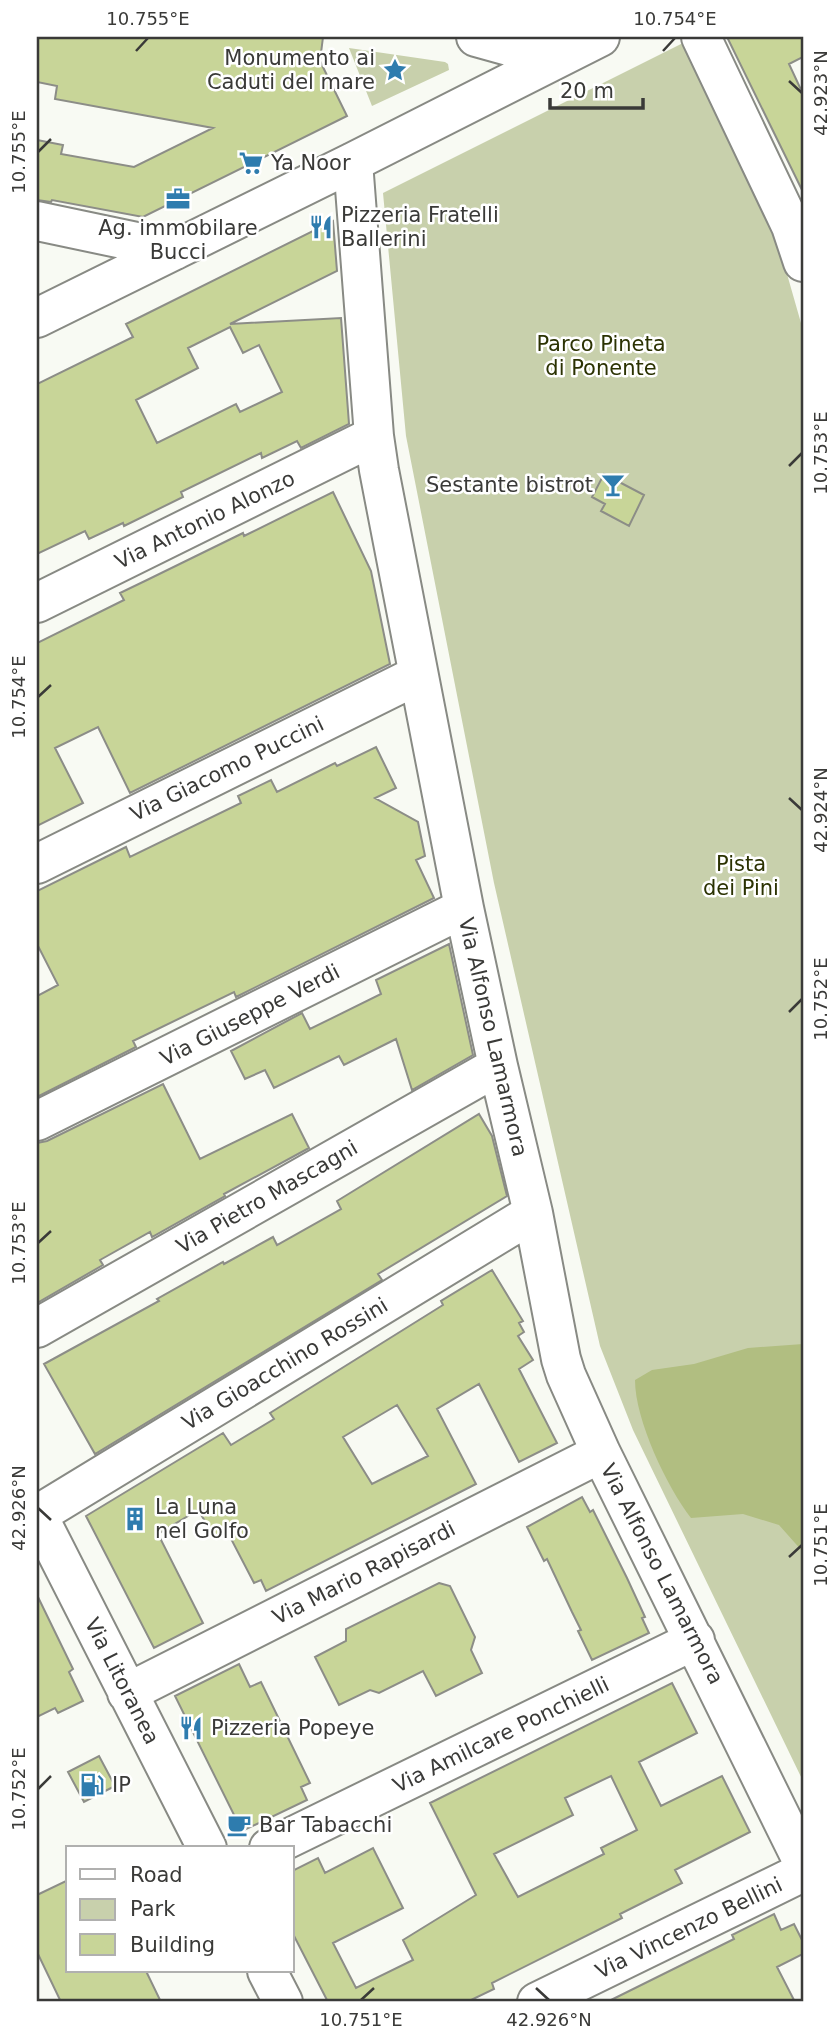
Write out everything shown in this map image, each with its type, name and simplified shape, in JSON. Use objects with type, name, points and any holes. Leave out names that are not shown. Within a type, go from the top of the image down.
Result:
[{"type":"street","points":[[37,318],[353,162],[501,54],[565,54],[600,37]]},
{"type":"street","points":[[701,37],[791,226],[803,262]]},
{"type":"street","name":"Via Alfonso Lamarmora","points":[[353,162],[374,436],[464,908],[533,1213],[561,1359],[601,1453],[803,1863]]},
{"type":"street","points":[[37,221],[174,250]]},
{"type":"street","name":"Via Antonio Alonzo","points":[[37,603],[374,436]]},
{"type":"street","name":"Via Giacomo Puccini","points":[[37,864],[418,675]]},
{"type":"street","name":"Via Giuseppe Verdi","points":[[37,1121],[464,908]]},
{"type":"street","name":"Via Pietro Mascagni","points":[[37,1328],[498,1066]]},
{"type":"street","name":"Via Gioacchino Rossini","points":[[37,1515],[533,1213]]},
{"type":"street","name":"Via Mario Rapisardi","points":[[127,1693],[601,1453]]},
{"type":"street","name":"Via Litoranea","points":[[37,1515],[205,1846]]},
{"type":"street","name":"Via Amilcare Ponchielli","points":[[273,1846],[695,1640]]},
{"type":"street","name":"Via Vincenzo Bellini","points":[[537,2002],[803,1872]]},
{"type":"street","points":[[267,1972],[282,2002]]},
{"type":"green space","name":"Parco Pineta di Ponente","points":[[683,43],[775,232],[803,330],[803,1781],[633,1430],[600,1346],[494,883],[406,436],[383,193]]},
{"type":"green space","points":[[349,48],[445,62],[449,70],[372,106]]},
{"type":"green space","points":[[803,1344],[803,1552],[779,1525],[743,1514],[691,1518],[672,1489],[646,1433],[636,1396],[635,1380],[652,1370],[694,1364],[748,1348]]},
{"type":"building","points":[[37,37],[323,37],[320,61],[347,116],[143,217],[52,200],[37,200],[37,140],[63,145],[61,154],[134,167],[213,128],[55,99],[57,86],[37,82]]},
{"type":"building","points":[[727,37],[803,37],[803,57],[789,64],[803,94],[803,192]]},
{"type":"building","points":[[333,221],[337,271],[230,324],[341,318],[349,424],[301,448],[297,441],[262,458],[261,453],[181,492],[183,497],[124,526],[123,523],[89,539],[85,531],[37,554],[37,384],[133,337],[126,324]],"holes":[[[230,327],[243,353],[259,345],[282,392],[240,412],[236,404],[157,443],[136,400],[198,368],[188,348]]]},
{"type":"building","points":[[604,474],[644,495],[629,526],[601,511],[605,504],[592,497]]},
{"type":"building","points":[[333,492],[371,571],[390,664],[130,793],[98,727],[55,748],[83,803],[37,826],[37,643],[124,600],[120,593]]},
{"type":"building","points":[[376,747],[396,788],[375,798],[418,822],[425,856],[416,860],[434,898],[236,997],[234,992],[133,1041],[136,1047],[37,1097],[37,996],[58,985],[37,944],[37,891],[126,847],[130,857],[241,803],[238,796],[271,780],[277,792],[335,763],[337,766]]},
{"type":"building","points":[[449,944],[473,1055],[412,1090],[396,1039],[344,1065],[339,1056],[274,1088],[265,1070],[245,1079],[231,1051],[302,1013],[310,1029],[381,994],[376,980]]},
{"type":"building","points":[[163,1084],[200,1159],[292,1114],[309,1148],[152,1237],[150,1232],[100,1260],[103,1265],[37,1303],[37,1143],[47,1141]]},
{"type":"building","points":[[479,1114],[492,1136],[507,1196],[378,1274],[382,1280],[95,1454],[44,1364],[159,1301],[157,1299],[223,1262],[224,1264],[273,1237],[277,1245],[341,1209],[337,1201]]},
{"type":"building","points":[[492,1270],[523,1321],[519,1323],[524,1332],[518,1336],[533,1360],[519,1369],[557,1443],[519,1462],[479,1384],[437,1409],[476,1484],[266,1591],[261,1580],[254,1583],[227,1531],[215,1537],[198,1510],[158,1534],[203,1623],[154,1648],[86,1516],[223,1433],[231,1445],[274,1419],[270,1413],[443,1305],[441,1301]],"holes":[[[397,1405],[428,1456],[372,1484],[343,1437]]]},
{"type":"building","points":[[582,1497],[590,1512],[593,1510],[627,1578],[645,1617],[642,1618],[649,1633],[592,1660],[578,1631],[581,1630],[547,1559],[544,1561],[527,1527]]},
{"type":"building","points":[[439,1583],[450,1586],[475,1637],[471,1650],[482,1673],[436,1696],[423,1671],[379,1693],[370,1690],[339,1705],[315,1657],[346,1641],[346,1629]]},
{"type":"building","points":[[37,1595],[73,1669],[69,1672],[83,1701],[58,1713],[55,1708],[37,1717]]},
{"type":"building","points":[[239,1664],[250,1687],[261,1682],[310,1783],[301,1787],[307,1800],[242,1831],[175,1696]]},
{"type":"building","points":[[672,1683],[697,1733],[639,1762],[661,1806],[722,1776],[750,1832],[675,1870],[682,1883],[620,1914],[622,1918],[492,1983],[494,1989],[467,2002],[328,2002],[294,1936],[294,1870],[318,1858],[325,1873],[373,1848],[403,1908],[333,1943],[356,1988],[413,1960],[403,1940],[476,1895],[430,1803]],"holes":[[[611,1776],[637,1830],[601,1848],[604,1854],[518,1897],[494,1854],[573,1815],[565,1798]]]},
{"type":"building","points":[[99,1756],[115,1786],[84,1802],[68,1772]]},
{"type":"building","points":[[66,1881],[66,1972],[146,1972],[161,2002],[61,2002],[37,1952],[37,1895]]},
{"type":"building","points":[[774,1914],[781,1930],[794,1924],[803,1942],[803,1954],[777,1967],[795,2002],[607,2002],[734,1939],[732,1935]]},
{"type":"place","name":"Monumento ai Caduti del mare","points":[[395,70]]},
{"type":"place","name":"Ya Noor","points":[[251,163]]},
{"type":"place","name":"Ag. immobilare Bucci","points":[[178,199]]},
{"type":"place","name":"Pizzeria Fratelli Ballerini","points":[[321,227]]},
{"type":"place","name":"Sestante bistrot","points":[[613,485]]},
{"type":"place","name":"La Luna nel Golfo","points":[[135,1519]]},
{"type":"place","name":"Pizzeria Popeye","points":[[191,1728]]},
{"type":"place","name":"IP","points":[[92,1785]]},
{"type":"place","name":"Bar Tabacchi","points":[[239,1825]]},
{"type":"park label","name":"Pista dei Pini","points":[[741,876]]}]
